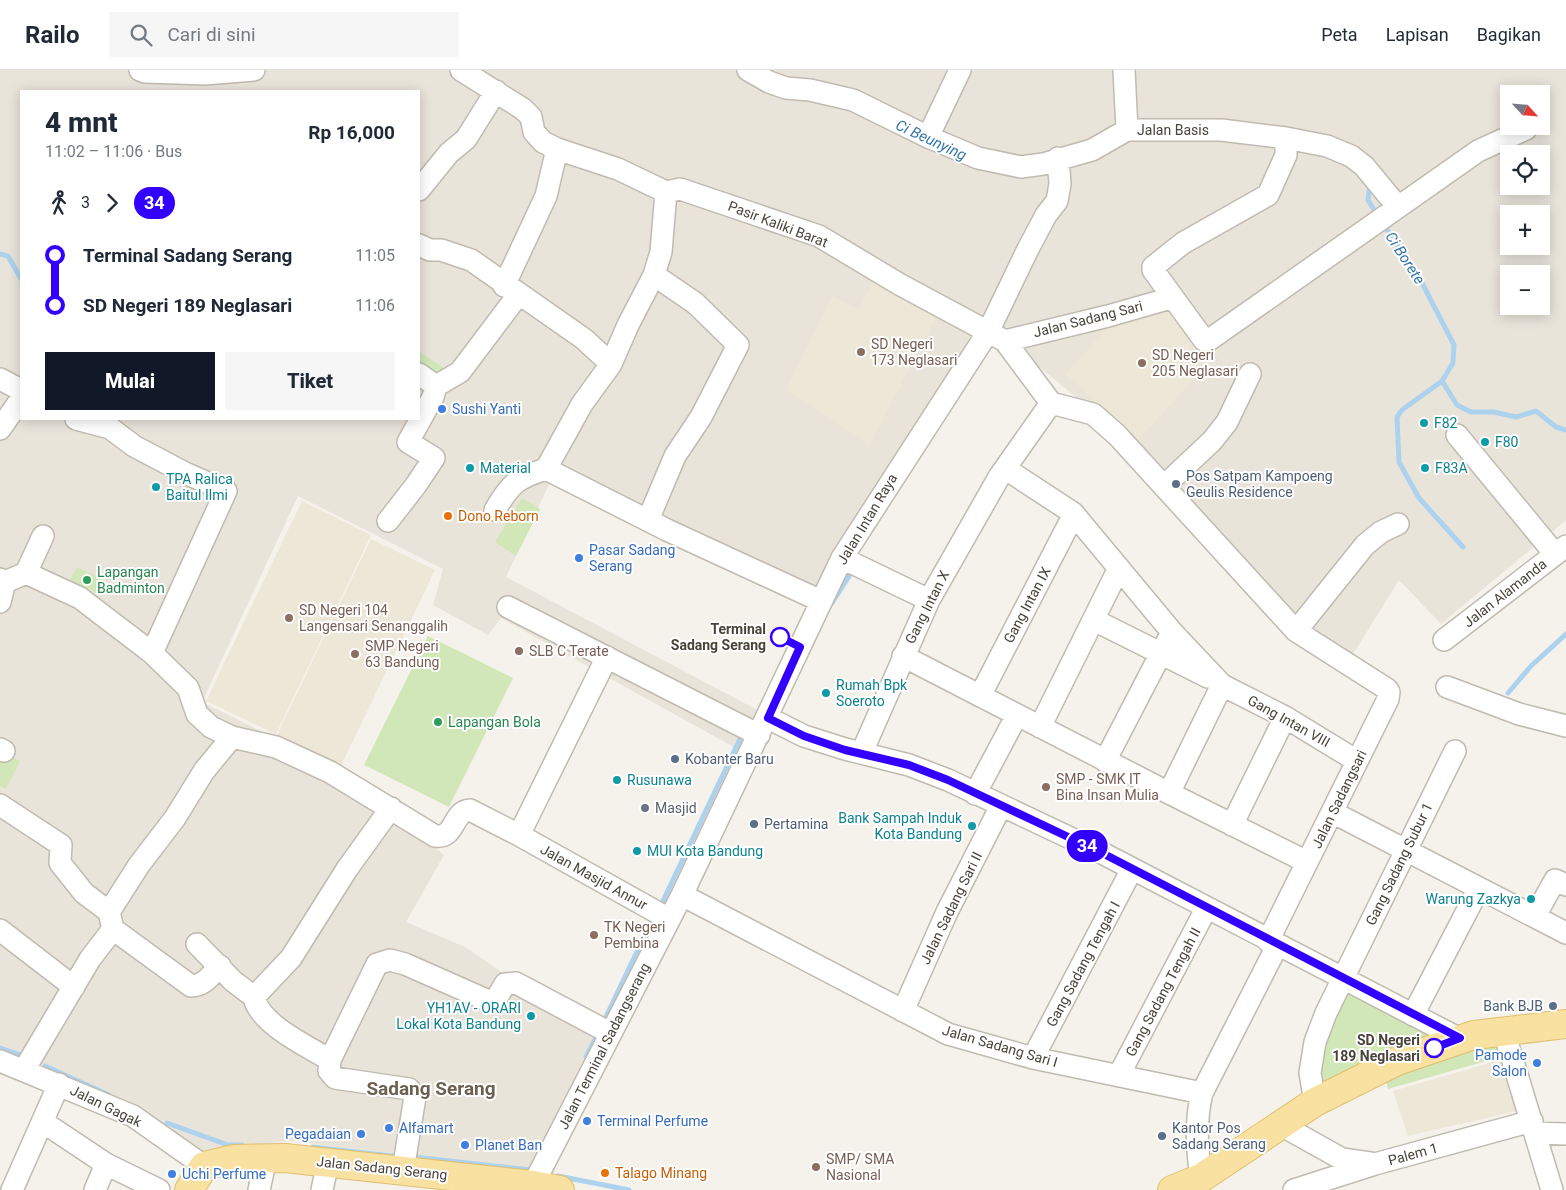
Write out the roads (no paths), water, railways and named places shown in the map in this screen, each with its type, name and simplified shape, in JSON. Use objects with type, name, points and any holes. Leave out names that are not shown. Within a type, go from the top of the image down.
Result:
[{"type":"main road","points":[[1173,1190],[1201,1178],[1316,1102],[1397,1061],[1460,1038],[1566,1024]]},
{"type":"main road","name":"Jalan Sadang Serang","points":[[204,1166],[233,1158],[328,1162],[533,1185],[560,1190]]},
{"type":"main road","points":[[189,1190],[204,1166]]},
{"type":"street","points":[[140,70],[145,72],[206,74],[254,70]]},
{"type":"street","name":"Pasir Kaliki Barat","points":[[461,70],[523,109],[530,117],[534,132],[543,142],[557,149],[618,169],[666,192],[680,189],[819,236],[900,284],[996,336]]},
{"type":"street","name":"Jalan Basis","points":[[748,70],[769,82],[786,88],[810,90],[853,100],[928,137],[978,158],[1004,165],[1020,167],[1043,164],[1058,158],[1092,150],[1127,130],[1222,130],[1286,142],[1327,146],[1352,156],[1364,166],[1373,178],[1388,214]]},
{"type":"street","points":[[928,137],[960,70]]},
{"type":"street","points":[[1124,70],[1127,130]]},
{"type":"street","points":[[420,189],[449,153],[466,139],[496,91]]},
{"type":"street","points":[[1286,142],[1268,195],[1183,243],[1154,265],[1153,270],[1171,298],[1204,340],[1209,340],[1478,151],[1513,135]]},
{"type":"street","points":[[388,522],[434,458],[408,442],[433,397],[427,380],[460,372],[511,290],[546,196],[557,149]]},
{"type":"street","name":"Jalan Intan Raya","points":[[763,726],[842,558],[996,336],[1032,241],[1046,215],[1058,201],[1060,184],[1058,158]]},
{"type":"street","points":[[495,510],[505,492],[521,477],[546,469],[582,404],[611,364],[628,325],[654,275],[661,252],[666,192]]},
{"type":"street","points":[[420,245],[430,250],[441,250],[471,260],[511,290],[584,339],[611,364]]},
{"type":"street","points":[[648,520],[675,456],[701,417],[738,345],[695,303],[654,275]]},
{"type":"street","name":"Jalan Sadang Sari","points":[[996,336],[1108,316],[1171,298]]},
{"type":"street","points":[[996,336],[1051,402],[1093,414],[1117,435],[1254,588],[1296,631],[1365,545],[1381,532],[1398,524]]},
{"type":"street","points":[[1164,486],[1212,441],[1227,422],[1250,374]]},
{"type":"street","points":[[0,379],[20,389]]},
{"type":"street","points":[[0,429],[20,400]]},
{"type":"street","name":"Gang Intan X","points":[[862,752],[929,600],[999,477],[1051,402]]},
{"type":"street","points":[[84,420],[108,423],[151,455],[185,473],[226,491],[152,653]]},
{"type":"street","points":[[1456,435],[1560,550]]},
{"type":"street","points":[[546,469],[648,520],[821,601]]},
{"type":"street","name":"Gang Intan VIII","points":[[1006,469],[1074,514],[1172,632],[1221,684]]},
{"type":"street","name":"Gang Intan IX","points":[[980,696],[1074,514]]},
{"type":"street","points":[[2,588],[26,573],[43,536]]},
{"type":"street","name":"Jalan Alamanda","points":[[1444,640],[1560,550]]},
{"type":"street","points":[[842,558],[929,600]]},
{"type":"street","points":[[1040,727],[1119,568]]},
{"type":"street","points":[[26,573],[80,598],[152,653],[188,688],[197,714],[211,727],[232,738],[276,746],[345,779],[391,808],[347,869],[291,958],[254,997]]},
{"type":"street","points":[[508,607],[607,657],[763,726],[804,736],[845,750],[862,752],[909,765],[975,794],[1132,869],[1206,909],[1460,1038]]},
{"type":"street","name":"Gang Intan VIII","points":[[1094,620],[1285,717],[1357,761]]},
{"type":"street","name":"Jalan Sadangsari","points":[[1202,1092],[1273,943],[1307,862],[1389,692],[1296,631]]},
{"type":"street","points":[[1106,761],[1172,632]]},
{"type":"street","points":[[903,656],[1232,826],[1307,862]]},
{"type":"street","points":[[519,835],[607,657]]},
{"type":"street","points":[[1169,793],[1221,684]]},
{"type":"street","points":[[1447,687],[1519,714],[1566,726]]},
{"type":"street","points":[[975,794],[1018,715]]},
{"type":"street","points":[[1232,826],[1285,717]]},
{"type":"street","name":"Jalan Terminal Sadangserang","points":[[533,1185],[682,895],[763,726]]},
{"type":"street","points":[[24,1070],[90,960],[139,865],[175,818],[204,771],[232,738]]},
{"type":"street","name":"Gang Sadang Subur 1","points":[[1316,1102],[1310,1074],[1315,1042],[1343,978],[1455,751]]},
{"type":"street","points":[[0,805],[60,845],[60,863],[84,893],[111,921],[191,986],[198,986],[204,982],[220,966]]},
{"type":"street","name":"Jalan Sadang Sari II","points":[[903,1011],[947,912],[1001,806]]},
{"type":"street","name":"Jalan Masjid Annur","points":[[391,808],[435,836],[441,837],[448,834],[460,814],[470,810],[519,835],[669,919]]},
{"type":"street","points":[[1332,812],[1566,933]]},
{"type":"street","name":"Gang Sadang Tengah I","points":[[1032,1058],[1132,869]]},
{"type":"street","points":[[1535,916],[1555,880],[1566,885]]},
{"type":"street","points":[[1413,1015],[1479,888]]},
{"type":"street","name":"Jalan Sadang Sari I","points":[[682,895],[948,1034],[1032,1058],[1202,1092]]},
{"type":"street","name":"Gang Sadang Tengah II","points":[[1119,1075],[1206,909]]},
{"type":"street","points":[[0,930],[74,986]]},
{"type":"street","points":[[197,944],[233,981],[254,997],[256,1007],[277,1027],[330,1060]]},
{"type":"street","points":[[404,1170],[415,1097],[413,1092],[409,1089],[336,1078],[329,1071],[330,1060],[377,964],[390,960],[405,964],[491,1002],[495,1001],[505,984],[516,982],[610,1034]]},
{"type":"street","points":[[1504,1032],[1552,1190]]},
{"type":"street","name":"Jalan Gagak","points":[[0,1061],[133,1116],[204,1166]]},
{"type":"street","points":[[12,1190],[59,1084]]},
{"type":"street","points":[[1201,1178],[1197,1134],[1198,1111],[1202,1092]]},
{"type":"street","points":[[43,1122],[106,1164],[159,1190]]},
{"type":"street","points":[[1281,1125],[1342,1159],[1375,1164]]},
{"type":"street","name":"Palem 1","points":[[1294,1190],[1375,1164],[1534,1127],[1566,1134]]},
{"type":"street","points":[[259,1190],[266,1158]]},
{"type":"street","points":[[322,1190],[328,1162]]},
{"type":"street","points":[[94,1190],[106,1164]]},
{"type":"waterway","name":"Ci Borete","points":[[1370,184],[1368,200],[1377,215]]},
{"type":"waterway","name":"Ci Borete","points":[[1383,224],[1420,279],[1454,345],[1453,363],[1442,381],[1402,410],[1397,417],[1399,462],[1419,498],[1463,547]]},
{"type":"waterway","points":[[0,254],[8,256],[20,277]]},
{"type":"waterway","points":[[1442,381],[1457,405],[1471,412],[1494,412],[1516,417],[1536,411],[1556,427],[1566,430]]},
{"type":"waterway","points":[[832,603],[853,570]]},
{"type":"waterway","points":[[1508,693],[1531,666],[1566,634]]},
{"type":"waterway","points":[[662,903],[740,739]]},
{"type":"waterway","points":[[604,1021],[652,920]]},
{"type":"waterway","points":[[586,1057],[598,1033]]},
{"type":"waterway","points":[[0,1048],[18,1054]]},
{"type":"waterway","points":[[45,1066],[109,1095]]},
{"type":"waterway","points":[[167,1123],[228,1145],[242,1145]]},
{"type":"waterway","points":[[313,1147],[401,1157]]},
{"type":"waterway","points":[[414,1157],[531,1170],[533,1167]]},
{"type":"waterway","points":[[558,1176],[629,1190]]},
{"type":"place","name":"SD Negeri 173 Neglasari","points":[[861,352]]},
{"type":"place","name":"SD Negeri 205 Neglasari","points":[[1142,363]]},
{"type":"place","name":"Sushi Yanti","points":[[442,409]]},
{"type":"place","name":"F82","points":[[1424,423]]},
{"type":"place","name":"F80","points":[[1485,442]]},
{"type":"place","name":"Material","points":[[470,468]]},
{"type":"place","name":"F83A","points":[[1425,468]]},
{"type":"place","name":"Pos Satpam Kampoeng Geulis Residence","points":[[1176,484]]},
{"type":"place","name":"TPA Ralica Baitul Ilmi","points":[[156,487]]},
{"type":"place","name":"Dono Reborn","points":[[448,516]]},
{"type":"place","name":"Pasar Sadang Serang","points":[[579,558]]},
{"type":"place","name":"Lapangan Badminton","points":[[87,580]]},
{"type":"place","name":"SD Negeri 104 Langensari Senanggalih","points":[[289,618]]},
{"type":"place","name":"Terminal Sadang Serang","points":[[780,637]]},
{"type":"place","name":"SLB C Terate","points":[[519,651]]},
{"type":"place","name":"SMP Negeri 63 Bandung","points":[[355,654]]},
{"type":"place","name":"Rumah Bpk Soeroto","points":[[826,693]]},
{"type":"place","name":"Lapangan Bola","points":[[438,722]]},
{"type":"place","name":"Kobanter Baru","points":[[675,759]]},
{"type":"place","name":"Rusunawa","points":[[617,780]]},
{"type":"place","name":"SMP - SMK IT Bina Insan Mulia","points":[[1046,787]]},
{"type":"place","name":"Masjid","points":[[645,808]]},
{"type":"place","name":"Pertamina","points":[[754,824]]},
{"type":"place","name":"Bank Sampah Induk Kota Bandung","points":[[972,826]]},
{"type":"place","name":"MUI Kota Bandung","points":[[637,851]]},
{"type":"place","name":"Warung Zazkya","points":[[1531,899]]},
{"type":"place","name":"TK Negeri Pembina","points":[[594,935]]},
{"type":"place","name":"Bank BJB","points":[[1553,1006]]},
{"type":"place","name":"YH1AV - ORARI Lokal Kota Bandung","points":[[531,1016]]},
{"type":"place","name":"SD Negeri 189 Neglasari","points":[[1434,1048]]},
{"type":"place","name":"Pamode Salon","points":[[1537,1063]]},
{"type":"place","name":"Terminal Perfume","points":[[587,1121]]},
{"type":"place","name":"Alfamart","points":[[389,1128]]},
{"type":"place","name":"Pegadaian","points":[[361,1134]]},
{"type":"place","name":"Kantor Pos Sadang Serang","points":[[1162,1136]]},
{"type":"place","name":"Planet Ban","points":[[465,1145]]},
{"type":"place","name":"SMP/ SMA Nasional","points":[[816,1167]]},
{"type":"place","name":"Talago Minang","points":[[605,1173]]},
{"type":"place","name":"Uchi Perfume","points":[[172,1174]]},
{"type":"district","name":"Sadang Serang","points":[[431,1088]]},
{"type":"water label","name":"Ci Beunying","points":[[931,140]]}]
